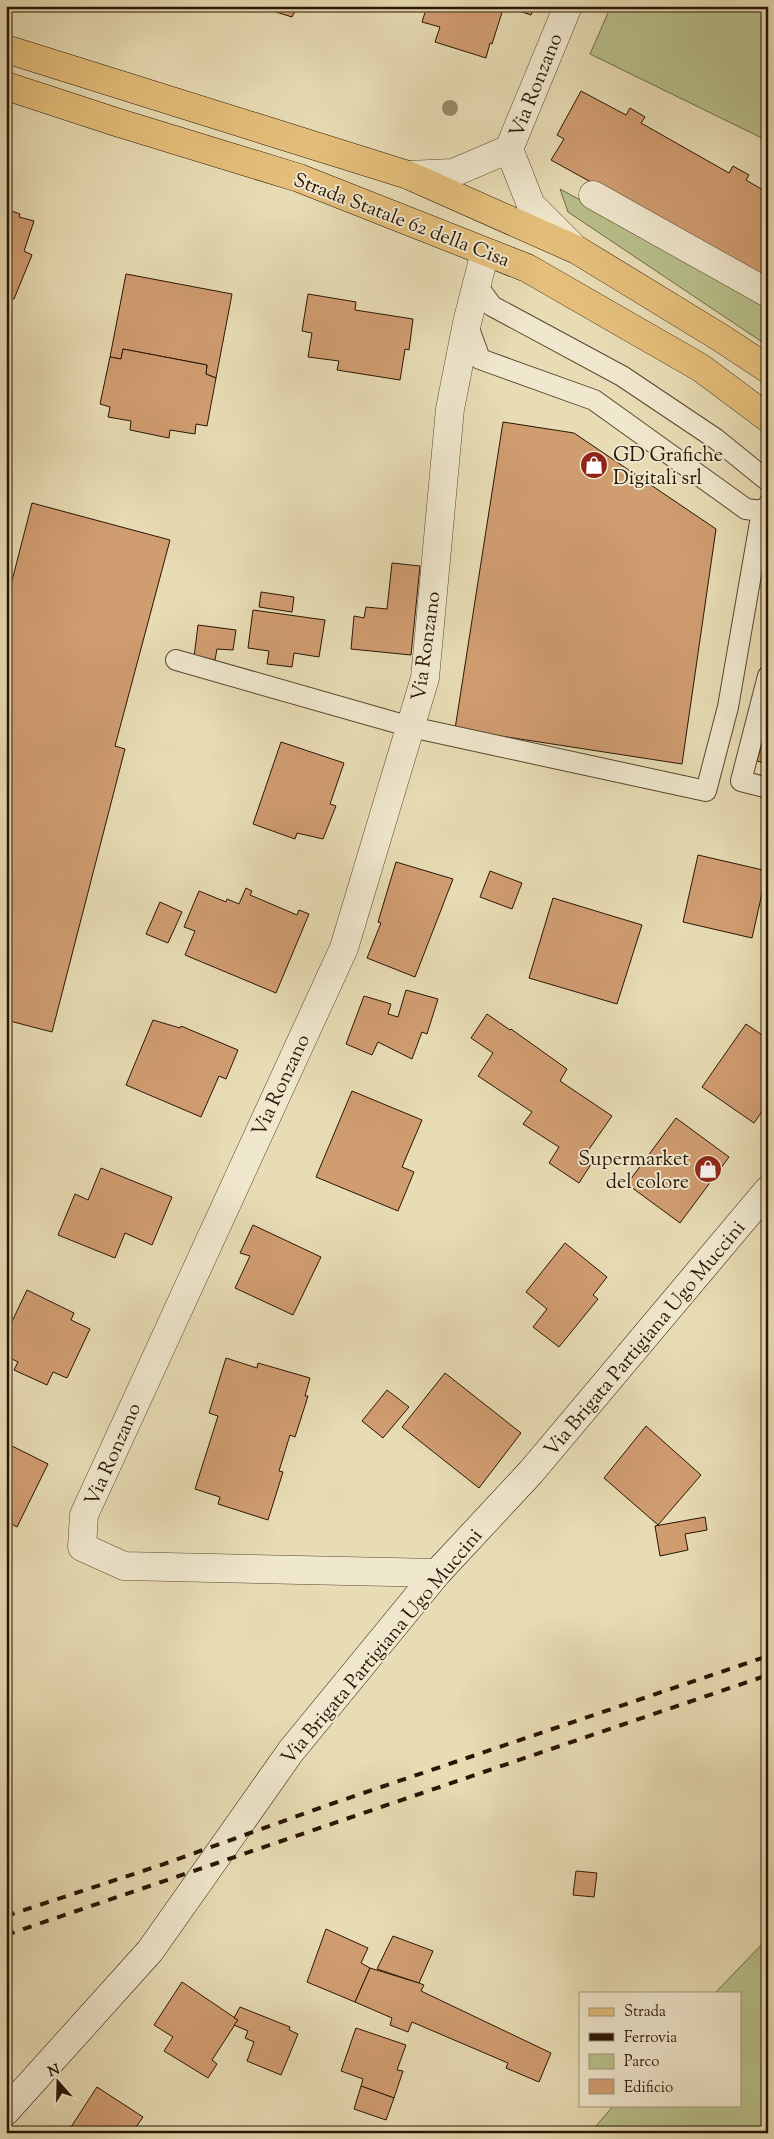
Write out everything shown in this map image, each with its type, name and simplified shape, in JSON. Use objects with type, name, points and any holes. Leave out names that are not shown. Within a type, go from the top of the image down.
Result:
[{"type":"main road","name":"Strada Statale 62 della Cisa","points":[[6,49],[408,175],[576,250],[721,338],[768,369]]},
{"type":"main road","name":"Strada Statale 62 della Cisa","points":[[6,86],[116,122],[300,178],[527,268],[701,368],[768,418]]},
{"type":"street","name":"Via Ronzano","points":[[408,175],[453,172],[509,149],[568,6]]},
{"type":"street","points":[[509,149],[530,205],[576,250]]},
{"type":"street","points":[[593,195],[768,293]]},
{"type":"street","name":"Via Ronzano","points":[[437,1573],[124,1566],[82,1547],[84,1515],[344,948],[412,727],[425,678],[450,409],[467,323],[485,252]]},
{"type":"street","name":"Via Brigata Partigiana Ugo Muccini","points":[[6,2111],[150,1951],[290,1751],[437,1573],[532,1472],[768,1190]]},
{"type":"lane","points":[[476,284],[492,306],[622,376],[716,439],[768,481]]},
{"type":"lane","points":[[176,660],[412,727],[706,791],[728,707],[765,508],[746,509],[594,400],[480,359],[467,323]]},
{"type":"lane","points":[[768,676],[741,781],[768,788]]},
{"type":"green space","points":[[611,6],[768,6],[768,141],[590,54]]},
{"type":"green space","points":[[560,189],[702,266],[768,309],[768,346],[568,212]]},
{"type":"green space","points":[[768,1938],[768,2133],[590,2133],[613,2106],[742,2106],[742,1992],[716,1992]]},
{"type":"building","points":[[257,6],[299,6],[297,12],[295,11],[292,17]]},
{"type":"building","points":[[427,6],[504,6],[486,58],[435,42],[440,27],[422,22]]},
{"type":"building","points":[[504,6],[534,6],[531,15]]},
{"type":"building","points":[[581,91],[626,115],[630,108],[645,117],[641,123],[729,173],[733,166],[749,175],[746,180],[768,193],[768,280],[551,160],[564,139],[557,135]]},
{"type":"building","points":[[6,209],[20,214],[19,217],[34,221],[24,251],[32,255],[14,299],[6,296]]},
{"type":"building","points":[[126,274],[232,294],[216,378],[206,374],[207,365],[123,349],[121,359],[110,357]]},
{"type":"building","points":[[308,294],[356,302],[355,310],[413,319],[409,350],[405,349],[400,380],[337,370],[339,361],[308,357],[312,333],[302,331]]},
{"type":"building","points":[[123,349],[207,365],[206,374],[216,378],[207,426],[196,424],[195,434],[170,430],[169,438],[130,430],[131,421],[108,417],[110,407],[100,404],[110,357],[121,359]]},
{"type":"building","points":[[503,422],[574,433],[716,529],[682,764],[455,729]]},
{"type":"building","points":[[32,503],[170,540],[115,746],[125,749],[52,1032],[6,1020],[6,604]]},
{"type":"building","points":[[392,563],[420,566],[411,655],[351,649],[354,616],[364,618],[366,607],[387,609]]},
{"type":"building","points":[[261,592],[294,597],[292,612],[259,607]]},
{"type":"building","points":[[253,610],[325,620],[319,657],[294,653],[292,667],[267,664],[269,651],[248,648]]},
{"type":"building","points":[[198,625],[236,630],[233,650],[217,649],[215,660],[194,657]]},
{"type":"building","points":[[768,723],[768,764],[757,761]]},
{"type":"building","points":[[281,742],[344,763],[330,804],[336,806],[323,839],[297,833],[295,839],[253,824]]},
{"type":"building","points":[[698,855],[767,871],[752,938],[683,922]]},
{"type":"building","points":[[396,862],[453,879],[415,977],[367,958],[381,923],[378,922]]},
{"type":"building","points":[[490,871],[522,883],[512,909],[480,897]]},
{"type":"building","points":[[246,888],[252,891],[250,895],[297,915],[299,910],[309,914],[276,993],[185,955],[195,931],[184,927],[199,891],[226,902],[227,899],[239,904]]},
{"type":"building","points":[[553,898],[642,925],[617,1004],[529,978]]},
{"type":"building","points":[[160,902],[182,912],[168,943],[146,934]]},
{"type":"building","points":[[406,990],[438,999],[427,1034],[422,1032],[412,1059],[378,1042],[372,1055],[346,1044],[364,996],[391,1004],[388,1014],[398,1017]]},
{"type":"building","points":[[487,1014],[567,1069],[560,1081],[612,1116],[585,1155],[593,1161],[579,1183],[549,1163],[559,1147],[523,1124],[532,1112],[478,1076],[493,1053],[471,1038]]},
{"type":"building","points":[[153,1020],[180,1028],[181,1026],[238,1050],[226,1079],[219,1076],[201,1117],[126,1085]]},
{"type":"building","points":[[746,1024],[768,1039],[768,1103],[754,1123],[702,1087]]},
{"type":"building","points":[[352,1091],[422,1120],[402,1167],[414,1172],[398,1211],[316,1177]]},
{"type":"building","points":[[676,1118],[729,1157],[680,1223],[627,1184]]},
{"type":"building","points":[[101,1168],[172,1197],[152,1245],[125,1233],[115,1258],[58,1235],[75,1194],[88,1200]]},
{"type":"building","points":[[253,1225],[321,1257],[293,1315],[235,1288],[250,1256],[240,1253]]},
{"type":"building","points":[[565,1243],[607,1277],[593,1295],[598,1299],[559,1347],[533,1327],[547,1309],[526,1292]]},
{"type":"building","points":[[27,1290],[74,1313],[71,1320],[90,1329],[67,1378],[53,1372],[47,1385],[14,1370],[18,1362],[6,1356],[6,1334]]},
{"type":"building","points":[[226,1358],[257,1368],[258,1363],[310,1378],[305,1396],[308,1396],[295,1437],[290,1435],[279,1471],[283,1472],[268,1520],[218,1504],[220,1497],[195,1489],[218,1416],[209,1413]]},
{"type":"building","points":[[445,1373],[521,1433],[479,1488],[402,1427]]},
{"type":"building","points":[[387,1390],[409,1407],[383,1438],[362,1421]]},
{"type":"building","points":[[646,1426],[701,1475],[658,1525],[604,1478]]},
{"type":"building","points":[[6,1443],[48,1464],[17,1527],[6,1521]]},
{"type":"building","points":[[705,1517],[707,1530],[685,1534],[688,1550],[660,1556],[655,1526]]},
{"type":"building","points":[[576,1871],[597,1873],[594,1897],[573,1895]]},
{"type":"building","points":[[326,1929],[368,1948],[361,1963],[370,1968],[355,2002],[307,1982]]},
{"type":"building","points":[[393,1936],[433,1951],[419,1983],[377,1969]]},
{"type":"building","points":[[370,1968],[424,1985],[421,1991],[551,2053],[539,2082],[506,2068],[508,2063],[412,2022],[408,2032],[390,2025],[392,2018],[355,2002]]},
{"type":"building","points":[[182,1982],[238,2020],[212,2060],[217,2064],[208,2078],[164,2051],[173,2037],[154,2025]]},
{"type":"building","points":[[240,2007],[290,2027],[289,2030],[298,2034],[281,2075],[247,2061],[254,2042],[245,2038],[248,2031],[234,2025],[238,2020],[234,2018]]},
{"type":"building","points":[[356,2028],[406,2045],[397,2070],[403,2071],[394,2098],[361,2086],[363,2079],[341,2071]]},
{"type":"building","points":[[361,2086],[394,2098],[386,2120],[354,2109]]},
{"type":"building","points":[[97,2087],[143,2117],[132,2133],[67,2133]]},
{"type":"building","points":[[441,2127],[454,2133],[439,2133]]},
{"type":"railway","points":[[6,1916],[164,1864],[328,1805],[768,1656]]},
{"type":"railway","points":[[6,1935],[768,1675]]},
{"type":"place","name":"GD Grafiche Digitali srl","points":[[594,465]]},
{"type":"place","name":"Supermarket del colore","points":[[708,1169]]}]
